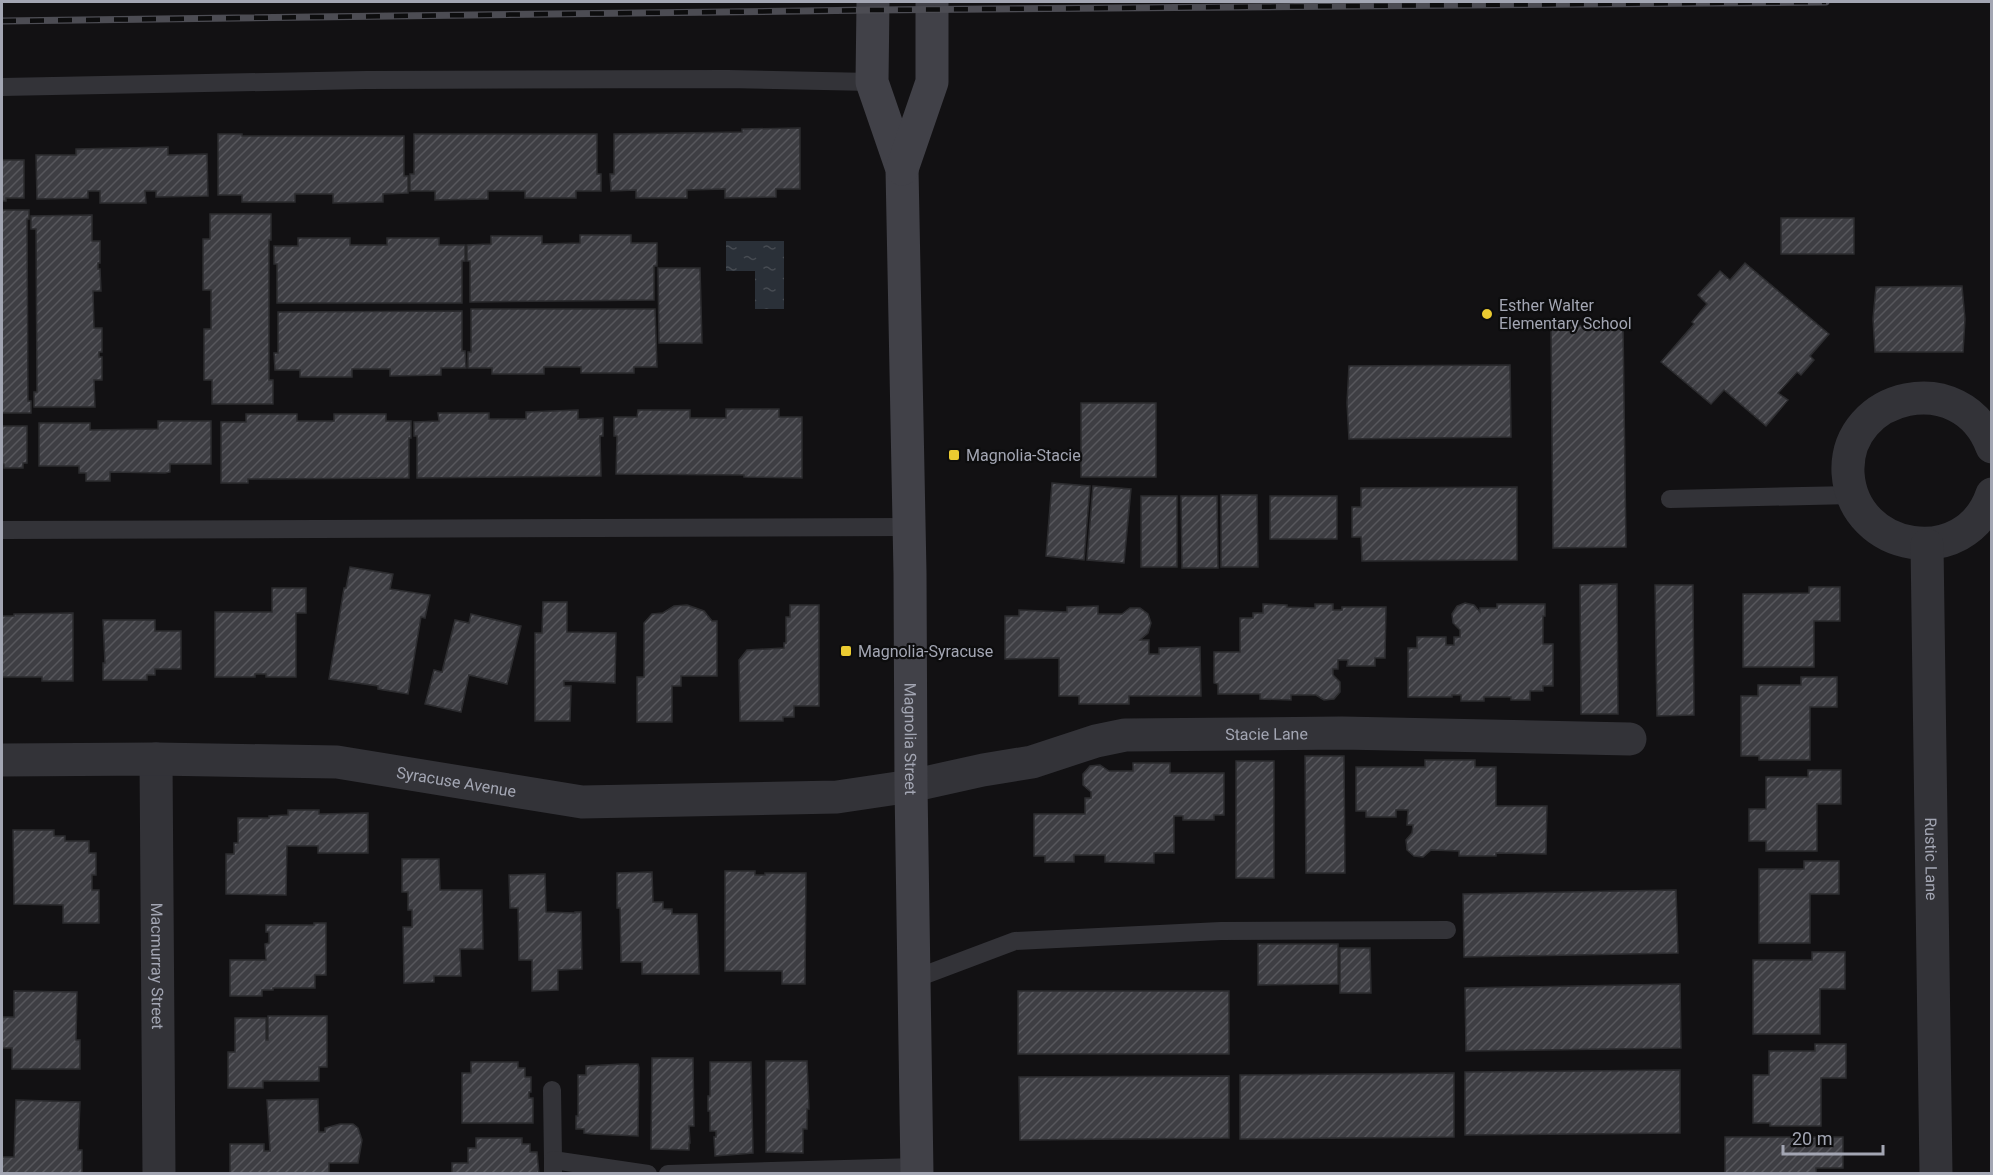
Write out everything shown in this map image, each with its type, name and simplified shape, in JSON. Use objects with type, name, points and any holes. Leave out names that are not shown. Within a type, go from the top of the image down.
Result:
[{"type":"main road","points":[[873,2],[872,82],[902,169]]},
{"type":"main road","points":[[902,169],[932,82],[932,2]]},
{"type":"main road","name":"Magnolia Street","points":[[902,169],[917,1170]]},
{"type":"street","points":[[1992,447],[1986,433],[1971,414],[1949,402],[1924,397],[1900,400],[1879,411],[1862,427],[1851,448],[1848,472],[1852,495],[1863,516],[1881,532],[1903,542],[1927,544],[1951,538],[1972,525],[1988,506],[1992,494]]},
{"type":"street","name":"Rustic Lane","points":[[1927,544],[1936,1173]]},
{"type":"street","name":"Stacie Lane","points":[[911,786],[1032,762],[1096,741],[1125,735],[1342,733],[1630,739]]},
{"type":"street","name":"Syracuse Avenue","points":[[2,760],[156,759],[337,762],[582,802],[837,797],[911,786]]},
{"type":"street","name":"Macmurray Street","points":[[156,759],[159,1173]]},
{"type":"lane","points":[[2,87],[366,80],[728,79],[872,82]]},
{"type":"lane","points":[[1670,499],[1852,495]]},
{"type":"lane","points":[[2,530],[909,527]]},
{"type":"lane","points":[[914,979],[1015,941],[1221,931],[1447,930]]},
{"type":"lane","points":[[552,1090],[554,1166],[648,1173]]},
{"type":"lane","points":[[669,1173],[917,1170]]},
{"type":"water","points":[[726,241],[784,241],[784,309],[755,309],[755,271],[726,271]]},
{"type":"building","points":[[800,128],[800,189],[776,189],[776,197],[725,198],[725,189],[687,190],[687,198],[636,198],[636,190],[611,191],[610,174],[614,174],[614,134],[742,132],[742,129]]},
{"type":"building","points":[[218,134],[404,136],[404,176],[408,176],[408,193],[383,194],[383,202],[333,203],[333,194],[295,194],[295,202],[242,202],[242,195],[218,195]]},
{"type":"building","points":[[414,134],[597,134],[597,174],[601,174],[601,191],[576,191],[576,198],[525,198],[525,191],[488,191],[488,199],[435,200],[435,191],[410,191],[410,174],[414,174]]},
{"type":"building","points":[[168,147],[168,155],[207,154],[208,196],[156,197],[156,191],[145,191],[146,203],[100,203],[100,191],[88,191],[88,198],[37,199],[36,155],[76,155],[76,149]]},
{"type":"building","points":[[2,160],[24,160],[24,198],[6,198],[6,201],[2,201]]},
{"type":"building","points":[[2,210],[29,210],[29,219],[27,219],[28,401],[31,401],[31,413],[2,413]]},
{"type":"building","points":[[210,214],[271,214],[269,380],[273,380],[273,404],[212,404],[212,380],[204,380],[204,329],[211,329],[211,290],[203,290],[203,239],[210,239]]},
{"type":"building","points":[[92,215],[92,241],[100,241],[98,269],[100,269],[101,291],[93,291],[94,328],[102,328],[102,352],[99,352],[99,357],[102,357],[102,380],[94,380],[95,407],[34,407],[34,392],[37,392],[36,229],[31,229],[31,216]]},
{"type":"building","points":[[1781,218],[1854,218],[1854,254],[1781,254]]},
{"type":"building","points":[[580,235],[631,235],[631,243],[657,243],[654,300],[470,302],[470,261],[467,261],[467,245],[491,244],[491,236],[542,236],[542,244],[580,243]]},
{"type":"building","points":[[298,238],[350,238],[350,245],[387,245],[387,238],[439,238],[439,245],[465,245],[465,261],[462,261],[462,303],[277,303],[277,264],[274,264],[274,246],[298,246]]},
{"type":"building","points":[[1745,263],[1829,334],[1810,356],[1814,360],[1801,375],[1797,372],[1778,393],[1788,400],[1766,426],[1724,390],[1711,404],[1661,362],[1694,324],[1692,322],[1707,304],[1698,295],[1720,271],[1730,280]]},
{"type":"building","points":[[658,268],[700,268],[702,343],[659,343]]},
{"type":"building","points":[[1962,286],[1965,319],[1963,352],[1875,352],[1873,319],[1876,287]]},
{"type":"building","points":[[471,309],[655,309],[657,367],[634,367],[634,373],[581,373],[581,367],[544,367],[544,374],[492,374],[492,368],[468,368],[468,352],[471,352]]},
{"type":"building","points":[[462,311],[462,351],[465,351],[466,368],[441,368],[441,375],[390,376],[390,369],[352,369],[352,377],[300,377],[300,370],[275,370],[274,353],[278,353],[278,312]]},
{"type":"building","points":[[1623,325],[1626,547],[1553,548],[1551,326]]},
{"type":"building","points":[[1510,365],[1511,437],[1349,439],[1347,403],[1349,366]]},
{"type":"building","points":[[1081,403],[1156,403],[1156,477],[1081,477]]},
{"type":"building","points":[[726,409],[779,409],[779,417],[802,417],[802,478],[616,474],[617,436],[614,436],[614,417],[637,417],[638,410],[690,410],[690,418],[726,418]]},
{"type":"building","points":[[578,410],[578,419],[603,418],[603,436],[600,436],[601,476],[417,478],[417,436],[414,436],[414,422],[439,421],[438,413],[489,413],[489,419],[526,419],[526,412]]},
{"type":"building","points":[[246,414],[297,414],[297,421],[334,421],[334,414],[386,414],[386,421],[411,421],[409,478],[248,479],[248,483],[221,483],[221,422],[246,422]]},
{"type":"building","points":[[158,421],[211,421],[211,464],[170,464],[170,472],[165,473],[110,472],[110,481],[86,481],[86,473],[79,473],[79,466],[39,466],[39,423],[90,423],[90,430],[158,429]]},
{"type":"building","points":[[2,426],[27,426],[27,463],[23,463],[23,468],[4,468],[2,464]]},
{"type":"building","points":[[1052,483],[1090,486],[1084,560],[1046,556]]},
{"type":"building","points":[[1093,486],[1131,489],[1124,563],[1087,560]]},
{"type":"building","points":[[1517,487],[1517,560],[1362,561],[1361,537],[1352,537],[1352,507],[1361,507],[1361,488]]},
{"type":"building","points":[[1221,495],[1257,495],[1258,567],[1221,567]]},
{"type":"building","points":[[1141,496],[1177,496],[1177,567],[1141,567]]},
{"type":"building","points":[[1181,496],[1217,496],[1218,568],[1182,568]]},
{"type":"building","points":[[1270,496],[1337,496],[1337,539],[1270,539]]},
{"type":"building","points":[[350,567],[393,574],[390,589],[430,595],[425,618],[421,617],[408,694],[378,689],[378,686],[329,679],[344,588],[346,588]]},
{"type":"building","points":[[1617,584],[1618,714],[1581,714],[1580,585]]},
{"type":"building","points":[[1655,585],[1693,585],[1694,715],[1657,716]]},
{"type":"building","points":[[1809,587],[1840,587],[1840,621],[1814,621],[1814,667],[1743,667],[1743,594],[1809,593]]},
{"type":"building","points":[[272,588],[306,588],[306,613],[296,613],[296,677],[266,677],[266,674],[255,674],[255,677],[215,677],[215,612],[272,612]]},
{"type":"building","points":[[543,602],[567,602],[567,632],[616,633],[615,683],[564,681],[564,686],[571,686],[570,721],[535,721],[535,633],[542,633]]},
{"type":"building","points":[[1465,603],[1474,605],[1480,612],[1480,608],[1497,608],[1497,604],[1545,604],[1543,644],[1553,644],[1553,686],[1543,686],[1543,691],[1530,691],[1530,700],[1484,697],[1484,701],[1461,701],[1461,695],[1408,697],[1408,648],[1417,648],[1417,637],[1446,637],[1446,645],[1454,645],[1454,637],[1460,637],[1460,630],[1453,623],[1452,614],[1457,606]]},
{"type":"building","points":[[1263,604],[1315,608],[1315,604],[1333,604],[1333,610],[1342,610],[1342,607],[1386,607],[1385,658],[1375,658],[1375,666],[1347,666],[1348,660],[1338,660],[1338,669],[1333,669],[1333,675],[1340,682],[1340,692],[1334,699],[1324,700],[1316,695],[1291,695],[1291,700],[1260,699],[1260,694],[1218,694],[1218,684],[1214,683],[1214,652],[1240,652],[1240,618],[1253,618],[1253,613],[1263,613]]},
{"type":"building","points":[[687,605],[704,611],[712,621],[717,621],[717,676],[681,676],[681,686],[672,686],[672,722],[637,722],[637,677],[644,677],[644,623],[652,614],[663,613],[674,606]]},
{"type":"building","points":[[790,605],[819,605],[819,706],[794,706],[794,717],[783,717],[783,721],[740,721],[739,660],[747,650],[784,648],[786,617],[790,617]]},
{"type":"building","points":[[1098,606],[1098,614],[1122,614],[1130,608],[1140,608],[1148,614],[1151,623],[1148,633],[1140,640],[1149,640],[1149,654],[1159,654],[1159,648],[1200,647],[1201,696],[1129,696],[1129,704],[1079,704],[1079,696],[1059,696],[1059,658],[1005,659],[1005,616],[1019,616],[1019,610],[1067,612],[1067,607]]},
{"type":"building","points":[[73,613],[73,681],[42,681],[42,677],[2,677],[2,616]]},
{"type":"building","points":[[471,614],[521,626],[507,684],[469,675],[461,712],[425,704],[434,670],[442,672],[455,620],[469,623]]},
{"type":"building","points":[[103,620],[155,620],[155,631],[181,631],[181,669],[155,669],[155,675],[147,675],[147,680],[103,680],[103,663],[105,663]]},
{"type":"building","points":[[1801,677],[1837,677],[1837,707],[1810,707],[1810,760],[1759,760],[1759,756],[1741,756],[1741,696],[1758,696],[1758,685],[1801,685]]},
{"type":"building","points":[[1305,756],[1344,756],[1345,873],[1306,873]]},
{"type":"building","points":[[1425,760],[1475,760],[1475,767],[1496,767],[1496,806],[1547,806],[1546,854],[1496,853],[1496,856],[1459,856],[1459,851],[1431,850],[1423,857],[1414,856],[1407,850],[1406,840],[1412,833],[1413,825],[1407,825],[1408,810],[1396,810],[1396,817],[1366,817],[1366,811],[1356,811],[1356,767],[1425,767]]},
{"type":"building","points":[[1236,761],[1274,761],[1274,878],[1236,878]]},
{"type":"building","points":[[1133,763],[1170,763],[1170,773],[1224,773],[1224,815],[1214,815],[1214,820],[1183,820],[1183,816],[1174,816],[1174,853],[1154,853],[1154,863],[1105,862],[1105,855],[1074,855],[1074,862],[1045,862],[1045,856],[1034,856],[1034,814],[1085,814],[1085,798],[1091,798],[1091,792],[1083,785],[1083,774],[1090,766],[1100,765],[1109,771],[1133,771]]},
{"type":"building","points":[[1808,770],[1841,770],[1841,804],[1817,804],[1817,851],[1766,851],[1766,841],[1749,841],[1749,809],[1766,809],[1766,777],[1808,777]]},
{"type":"building","points":[[288,810],[319,810],[319,814],[368,813],[368,853],[318,853],[318,846],[287,846],[286,895],[226,894],[226,854],[234,854],[234,843],[238,843],[238,818],[269,818],[269,816],[288,815]]},
{"type":"building","points":[[13,830],[54,830],[54,836],[65,836],[65,841],[89,841],[89,853],[96,853],[96,875],[92,875],[92,890],[99,890],[99,923],[63,923],[63,905],[14,904]]},
{"type":"building","points":[[402,859],[439,859],[440,890],[482,890],[483,949],[460,949],[461,976],[434,976],[434,982],[404,983],[403,927],[412,927],[412,910],[408,910],[408,892],[402,892]]},
{"type":"building","points":[[1804,861],[1839,861],[1839,894],[1810,894],[1810,943],[1759,943],[1759,869],[1804,869]]},
{"type":"building","points":[[725,871],[755,871],[755,875],[806,873],[805,984],[782,984],[782,971],[725,971]]},
{"type":"building","points":[[652,872],[653,902],[663,902],[663,909],[672,909],[672,914],[697,914],[699,974],[642,974],[642,962],[621,962],[617,873]]},
{"type":"building","points":[[545,874],[546,912],[581,912],[582,969],[558,970],[558,990],[532,991],[532,960],[519,960],[518,908],[510,908],[509,875]]},
{"type":"building","points":[[1676,890],[1678,953],[1464,957],[1463,894]]},
{"type":"building","points":[[314,923],[326,923],[326,975],[315,975],[315,988],[273,988],[273,990],[262,990],[262,996],[230,996],[230,960],[266,960],[265,944],[269,943],[269,932],[266,932],[266,925],[314,925]]},
{"type":"building","points":[[1258,944],[1338,944],[1338,984],[1258,985]]},
{"type":"building","points":[[1340,948],[1370,948],[1371,993],[1340,993]]},
{"type":"building","points":[[1812,952],[1845,952],[1845,989],[1820,989],[1820,1034],[1753,1034],[1753,960],[1812,960]]},
{"type":"building","points":[[1680,984],[1681,1048],[1466,1051],[1465,988]]},
{"type":"building","points":[[14,991],[77,992],[76,1040],[80,1040],[80,1069],[12,1069],[12,1048],[2,1048],[2,1017],[14,1017]]},
{"type":"building","points":[[1018,991],[1229,991],[1229,1054],[1018,1054]]},
{"type":"building","points":[[268,1016],[327,1016],[327,1067],[319,1067],[319,1081],[263,1081],[263,1088],[228,1088],[228,1052],[235,1052],[235,1018],[266,1018],[266,1040],[268,1040]]},
{"type":"building","points":[[1815,1044],[1846,1044],[1846,1078],[1821,1078],[1821,1126],[1770,1126],[1770,1123],[1753,1123],[1753,1075],[1769,1075],[1769,1051],[1815,1051]]},
{"type":"building","points":[[652,1058],[693,1058],[694,1126],[689,1126],[689,1150],[651,1149]]},
{"type":"building","points":[[766,1061],[807,1061],[809,1109],[807,1109],[807,1129],[803,1129],[803,1153],[766,1152]]},
{"type":"building","points":[[471,1062],[518,1062],[518,1068],[525,1068],[525,1077],[531,1077],[529,1098],[533,1098],[533,1123],[462,1123],[462,1073],[471,1073]]},
{"type":"building","points":[[710,1062],[751,1062],[753,1153],[715,1156],[716,1131],[710,1131],[710,1111],[708,1111]]},
{"type":"building","points":[[638,1064],[639,1068],[638,1136],[592,1134],[584,1133],[584,1129],[576,1129],[578,1075],[586,1075],[586,1066]]},
{"type":"building","points":[[1680,1070],[1680,1133],[1465,1135],[1465,1072]]},
{"type":"building","points":[[1454,1073],[1454,1137],[1240,1139],[1240,1075]]},
{"type":"building","points":[[1229,1076],[1229,1138],[1020,1140],[1019,1077]]},
{"type":"building","points":[[318,1099],[319,1132],[325,1132],[325,1128],[340,1124],[353,1124],[358,1128],[362,1140],[358,1163],[329,1163],[329,1174],[230,1174],[230,1144],[264,1144],[264,1151],[270,1151],[267,1100]]},
{"type":"building","points":[[16,1100],[80,1102],[78,1150],[82,1150],[82,1174],[2,1174],[2,1157],[14,1157]]},
{"type":"building","points":[[1725,1137],[1843,1137],[1843,1168],[1816,1168],[1816,1174],[1725,1174]]},
{"type":"building","points":[[476,1138],[522,1138],[522,1144],[530,1144],[530,1152],[537,1152],[539,1174],[452,1174],[452,1163],[468,1163],[468,1148],[476,1148]]},
{"type":"railway","points":[[2,21],[873,10],[1826,2]]},
{"type":"place","name":"Esther Walter Elementary School","points":[[1487,314]]},
{"type":"place","name":"Magnolia-Stacie","points":[[954,455]]},
{"type":"place","name":"Magnolia-Syracuse","points":[[846,651]]}]
